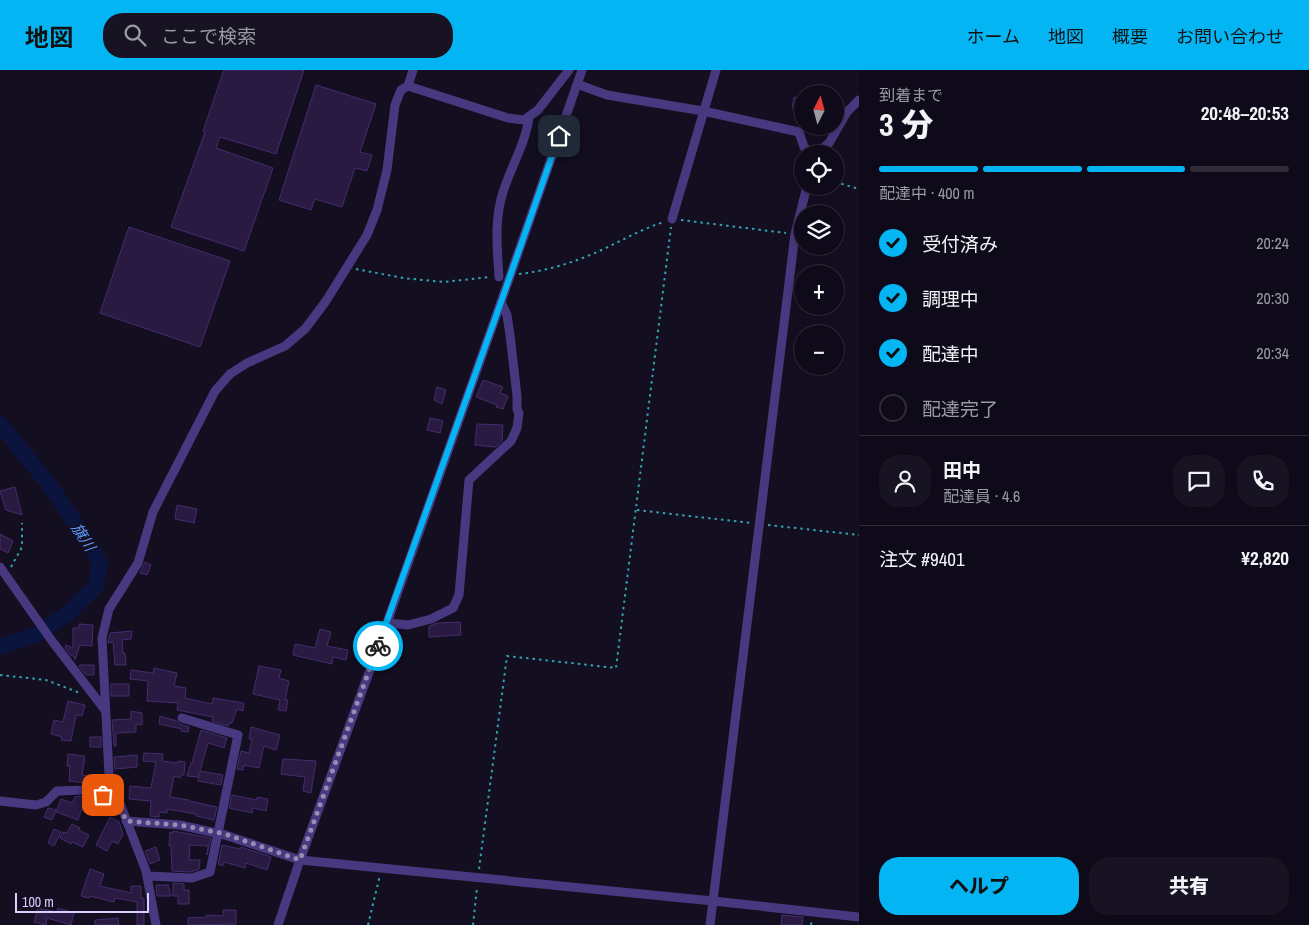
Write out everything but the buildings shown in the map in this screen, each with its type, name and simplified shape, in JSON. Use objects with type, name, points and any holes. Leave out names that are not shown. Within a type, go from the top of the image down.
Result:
[{"type":"street","points":[[156,925],[147,876],[109,775],[102,638],[109,609],[138,563],[153,512],[215,391],[230,374],[247,363],[285,346],[305,329],[326,301],[367,235],[377,210],[387,170],[396,105],[401,90],[408,86],[413,70]]},
{"type":"street","points":[[408,86],[508,118],[524,120],[538,110],[569,70]]},
{"type":"street","points":[[278,925],[387,623],[582,70]]},
{"type":"street","points":[[672,219],[716,70]]},
{"type":"street","points":[[577,84],[607,95],[703,111],[799,132],[803,145]]},
{"type":"street","points":[[826,145],[847,112],[859,100]]},
{"type":"street","points":[[499,276],[498,213],[504,190],[526,134],[529,117]]},
{"type":"street","points":[[710,925],[794,242]]},
{"type":"street","points":[[387,623],[408,625],[431,619],[453,608],[459,595],[469,480],[511,440],[517,428],[519,413],[517,409],[510,335],[507,315],[501,302]]},
{"type":"street","points":[[3,571],[52,641],[105,710]]},
{"type":"street","points":[[147,876],[192,878],[210,872],[219,833],[238,736],[182,718]]},
{"type":"street","points":[[0,801],[36,804],[46,802],[57,791],[69,790],[87,790],[103,795],[116,795]]},
{"type":"street","points":[[126,821],[180,825],[219,833],[300,860],[859,917]]},
{"type":"path","points":[[844,185],[859,189]]},
{"type":"path","points":[[510,276],[548,270],[591,255],[672,219],[794,234]]},
{"type":"path","points":[[473,925],[507,656],[616,668],[672,219]]},
{"type":"path","points":[[347,267],[403,278],[444,282],[499,276]]},
{"type":"path","points":[[637,510],[859,535]]},
{"type":"path","points":[[3,571],[22,548],[22,522]]},
{"type":"path","points":[[0,675],[46,680],[80,693]]},
{"type":"path","points":[[368,925],[382,868]]},
{"type":"waterway","name":"旗川","points":[[0,424],[48,483],[100,563],[96,586],[66,615],[35,635],[0,647]]},
{"type":"way so far","points":[[103,795],[116,795],[126,821],[180,825],[225,834],[300,860],[378,646]]},
{"type":"route","points":[[378,646],[559,136]]}]
